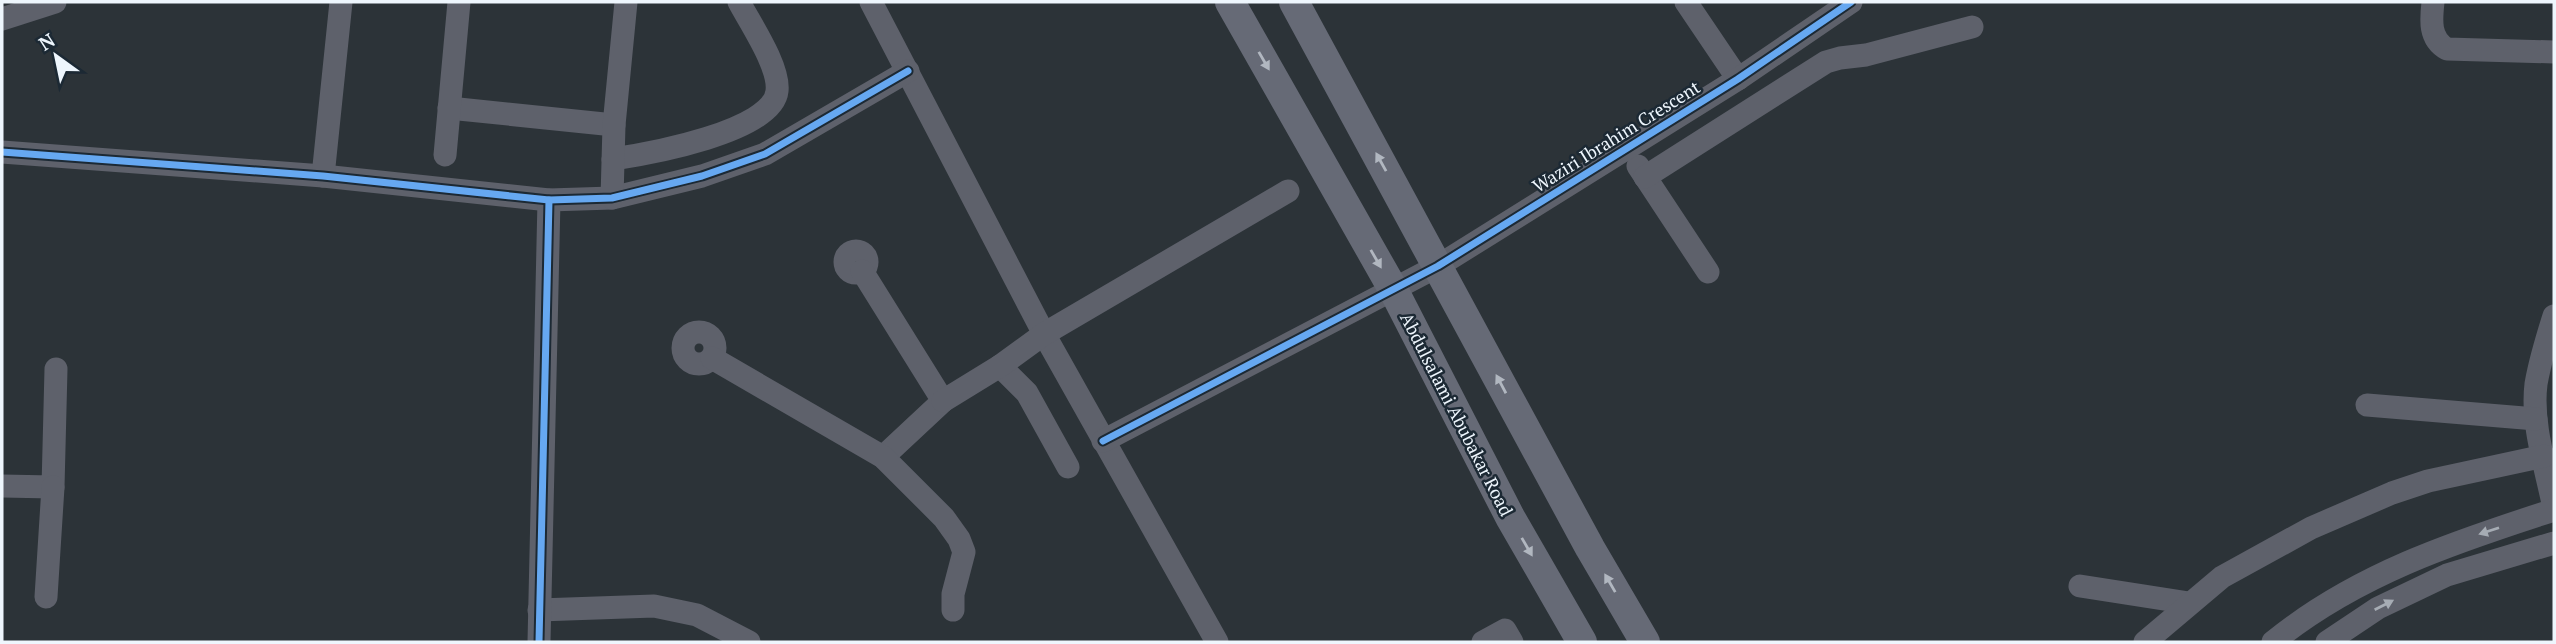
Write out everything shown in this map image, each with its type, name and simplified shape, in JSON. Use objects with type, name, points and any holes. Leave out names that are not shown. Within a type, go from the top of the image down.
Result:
[{"type":"main road","name":"Abdulsalami Abubakar Road","points":[[1230,2],[1393,289],[1510,517],[1582,642]]},
{"type":"main road","points":[[1294,2],[1590,548],[1645,642]]},
{"type":"street","points":[[2,19],[55,2]]},
{"type":"street","points":[[323,176],[341,2]]},
{"type":"street","points":[[445,155],[459,2]]},
{"type":"street","points":[[612,198],[614,125],[626,2]]},
{"type":"street","points":[[613,159],[664,151],[712,138],[755,117],[773,103],[778,91],[775,74],[739,2]]},
{"type":"street","points":[[871,2],[1044,334],[1217,642]]},
{"type":"street","points":[[1686,2],[1738,79]]},
{"type":"street","name":"Waziri Ibrahim Crescent","points":[[1103,441],[1438,266],[1738,79],[1851,2]]},
{"type":"street","points":[[2433,2],[2433,33],[2438,44],[2447,49],[2554,52]]},
{"type":"street","points":[[1645,177],[1826,62],[1866,55],[1972,27]]},
{"type":"street","points":[[2,152],[323,176],[549,200],[612,198],[702,176],[765,154],[908,71]]},
{"type":"street","points":[[449,108],[614,125]]},
{"type":"street","points":[[1626,148],[1707,272]]},
{"type":"street","points":[[883,457],[943,401],[1000,366],[1044,334],[1288,191]]},
{"type":"street","points":[[539,642],[549,200]]},
{"type":"street","points":[[862,271],[943,401]]},
{"type":"street","points":[[2273,642],[2311,615],[2378,575],[2459,541],[2554,509],[2536,419],[2536,386],[2554,316]]},
{"type":"street","points":[[712,358],[883,457],[944,518],[959,539],[964,552],[953,594],[954,610]]},
{"type":"street","points":[[1000,366],[1027,393],[1069,467]]},
{"type":"street","points":[[46,597],[53,486],[56,369]]},
{"type":"street","points":[[2367,405],[2536,419]]},
{"type":"street","points":[[2145,642],[2222,577],[2311,528],[2392,493],[2428,481],[2544,456]]},
{"type":"street","points":[[2,486],[53,486]]},
{"type":"street","points":[[2327,642],[2378,608],[2447,575],[2554,543]]},
{"type":"street","points":[[2080,586],[2189,603]]},
{"type":"street","points":[[538,610],[654,607],[697,615],[749,642]]},
{"type":"street","points":[[1483,642],[1505,630],[1512,642]]},
{"type":"cycle path","points":[[1103,441],[1438,266],[1738,79],[1851,2]]},
{"type":"cycle path","points":[[2,152],[323,176],[549,200],[612,198],[702,176],[765,154],[908,71]]},
{"type":"cycle path","points":[[539,642],[549,200]]}]
